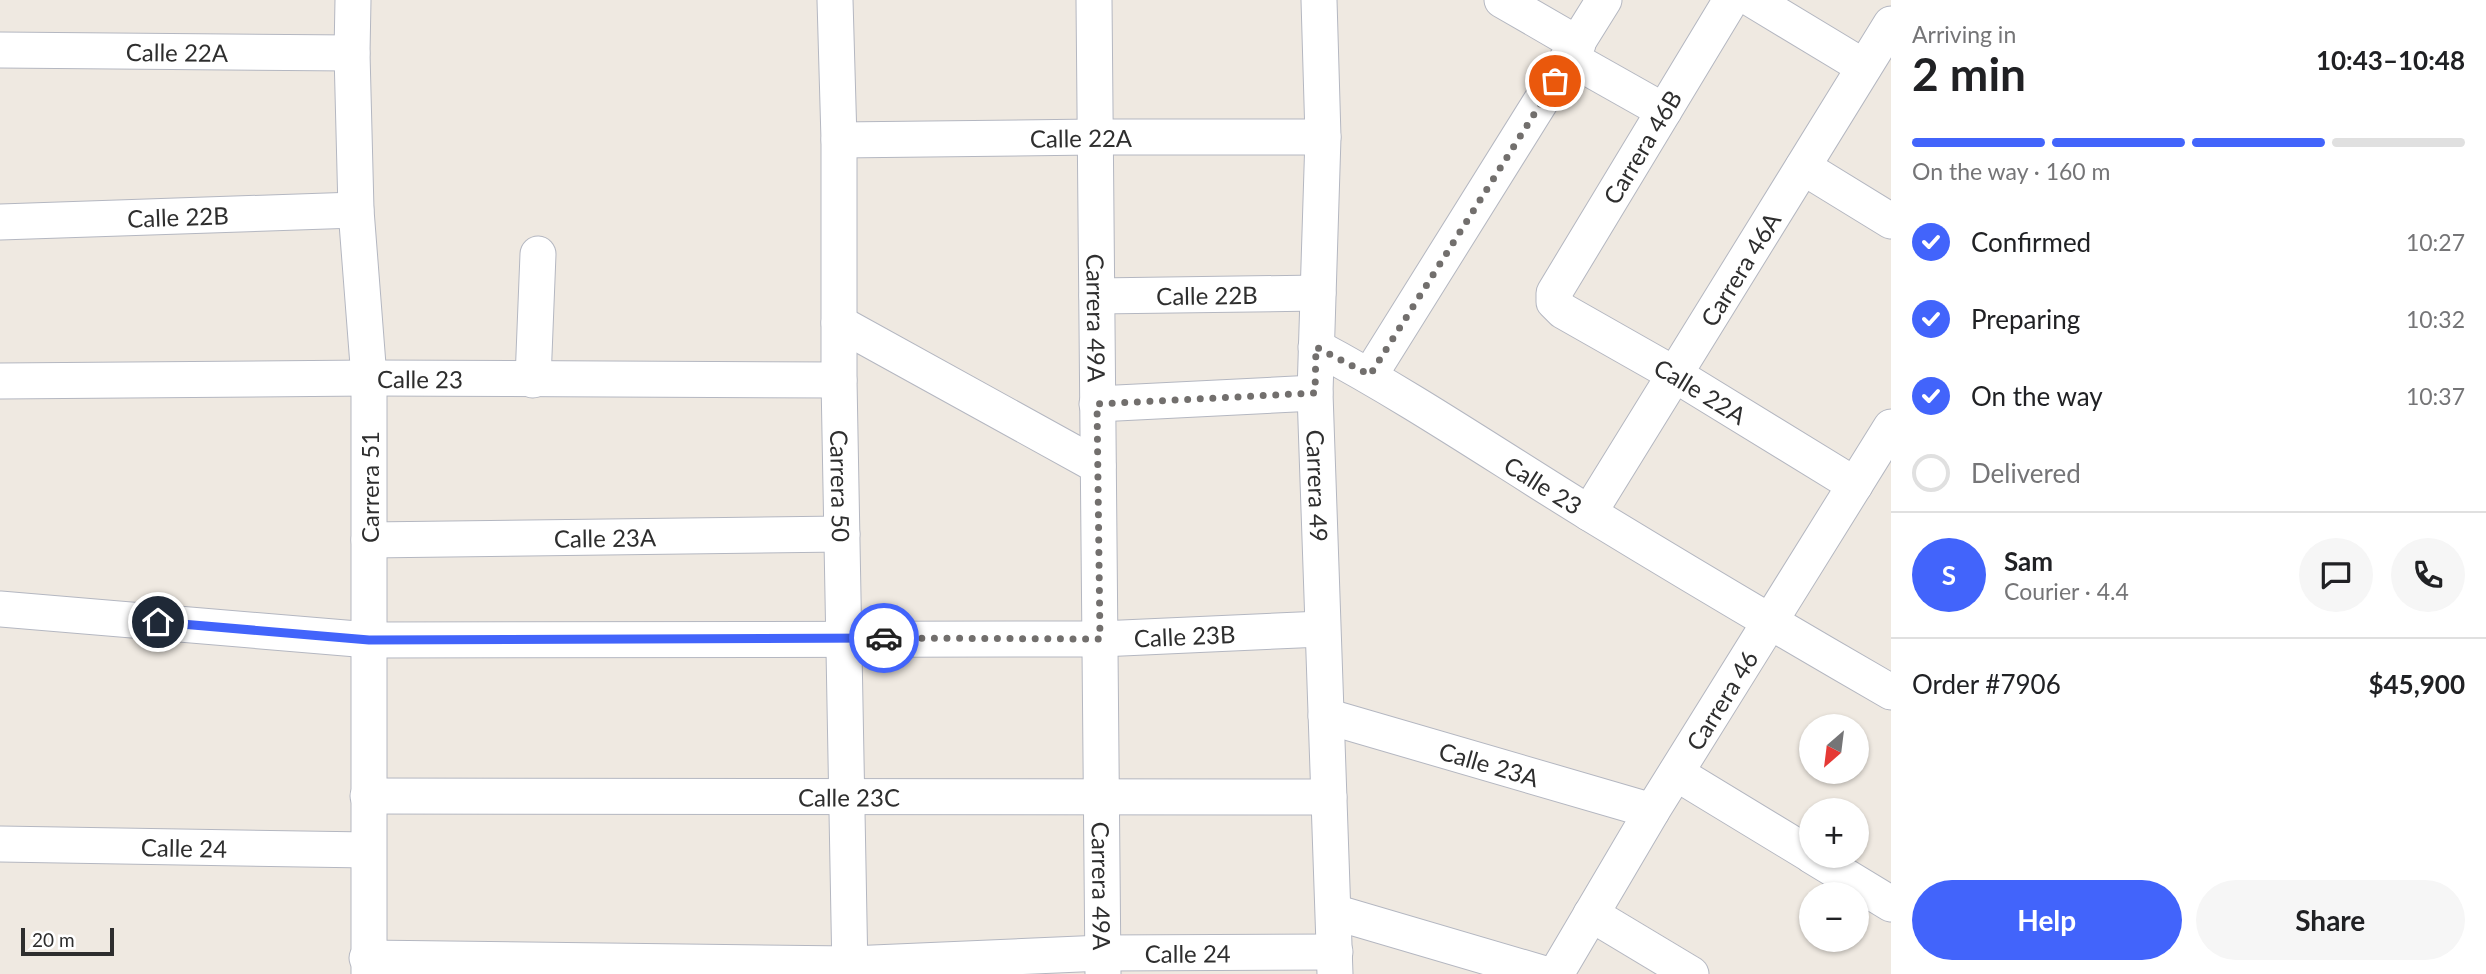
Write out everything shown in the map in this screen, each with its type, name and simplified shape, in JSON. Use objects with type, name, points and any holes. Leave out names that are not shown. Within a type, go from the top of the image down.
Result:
[{"type":"street","name":"Carrera 51","points":[[353,0],[356,210],[369,378],[368,966]]},
{"type":"street","name":"Carrera 50","points":[[835,0],[850,969]]},
{"type":"street","name":"Carrera 49A","points":[[1094,0],[1103,963]]},
{"type":"street","name":"Carrera 49","points":[[1319,0],[1323,137],[1315,393],[1335,963]]},
{"type":"street","points":[[1502,0],[1664,111]]},
{"type":"street","points":[[1370,375],[1604,0]]},
{"type":"street","name":"Carrera 46B","points":[[1554,293],[1731,0]]},
{"type":"street","points":[[1753,0],[1864,67]]},
{"type":"street","name":"Carrera 46A","points":[[1589,513],[1891,24]]},
{"type":"street","name":"Calle 22A","points":[[0,51],[352,53]]},
{"type":"street","name":"Calle 22A","points":[[839,140],[1323,137]]},
{"type":"street","points":[[1803,167],[1891,221]]},
{"type":"street","name":"Calle 22B","points":[[0,222],[356,210]]},
{"type":"street","points":[[533,380],[538,254]]},
{"type":"street","name":"Calle 22B","points":[[1097,296],[1318,293]]},
{"type":"street","name":"Calle 22A","points":[[1554,293],[1554,302],[1563,311],[1674,373],[1855,485]]},
{"type":"street","points":[[839,323],[1098,466]]},
{"type":"street","name":"Calle 23","points":[[1316,347],[1370,375],[1589,513],[1891,692]]},
{"type":"street","name":"Calle 23","points":[[0,381],[369,378],[839,380]]},
{"type":"street","points":[[1097,404],[1315,393]]},
{"type":"street","name":"Carrera 46","points":[[1556,974],[1652,810],[1891,427]]},
{"type":"street","name":"Calle 23A","points":[[369,540],[842,534]]},
{"type":"street","name":"Calle 23B","points":[[0,609],[369,640],[1100,639],[1322,629]]},
{"type":"street","name":"Calle 23A","points":[[1326,716],[1652,810]]},
{"type":"street","points":[[1676,773],[1799,847]]},
{"type":"street","name":"Calle 23C","points":[[368,796],[1329,797]]},
{"type":"street","name":"Calle 24","points":[[0,844],[368,850]]},
{"type":"street","points":[[1833,868],[1891,904]]},
{"type":"street","points":[[1334,912],[1545,974]]},
{"type":"street","points":[[1591,914],[1691,974]]},
{"type":"street","name":"Calle 24","points":[[368,966],[850,969],[1103,963],[1335,963]]},
{"type":"way so far","points":[[884,638],[1100,639],[1097,404],[1315,393],[1316,347],[1370,375],[1555,81]]},
{"type":"route","points":[[158,622],[369,640],[884,638]]}]
